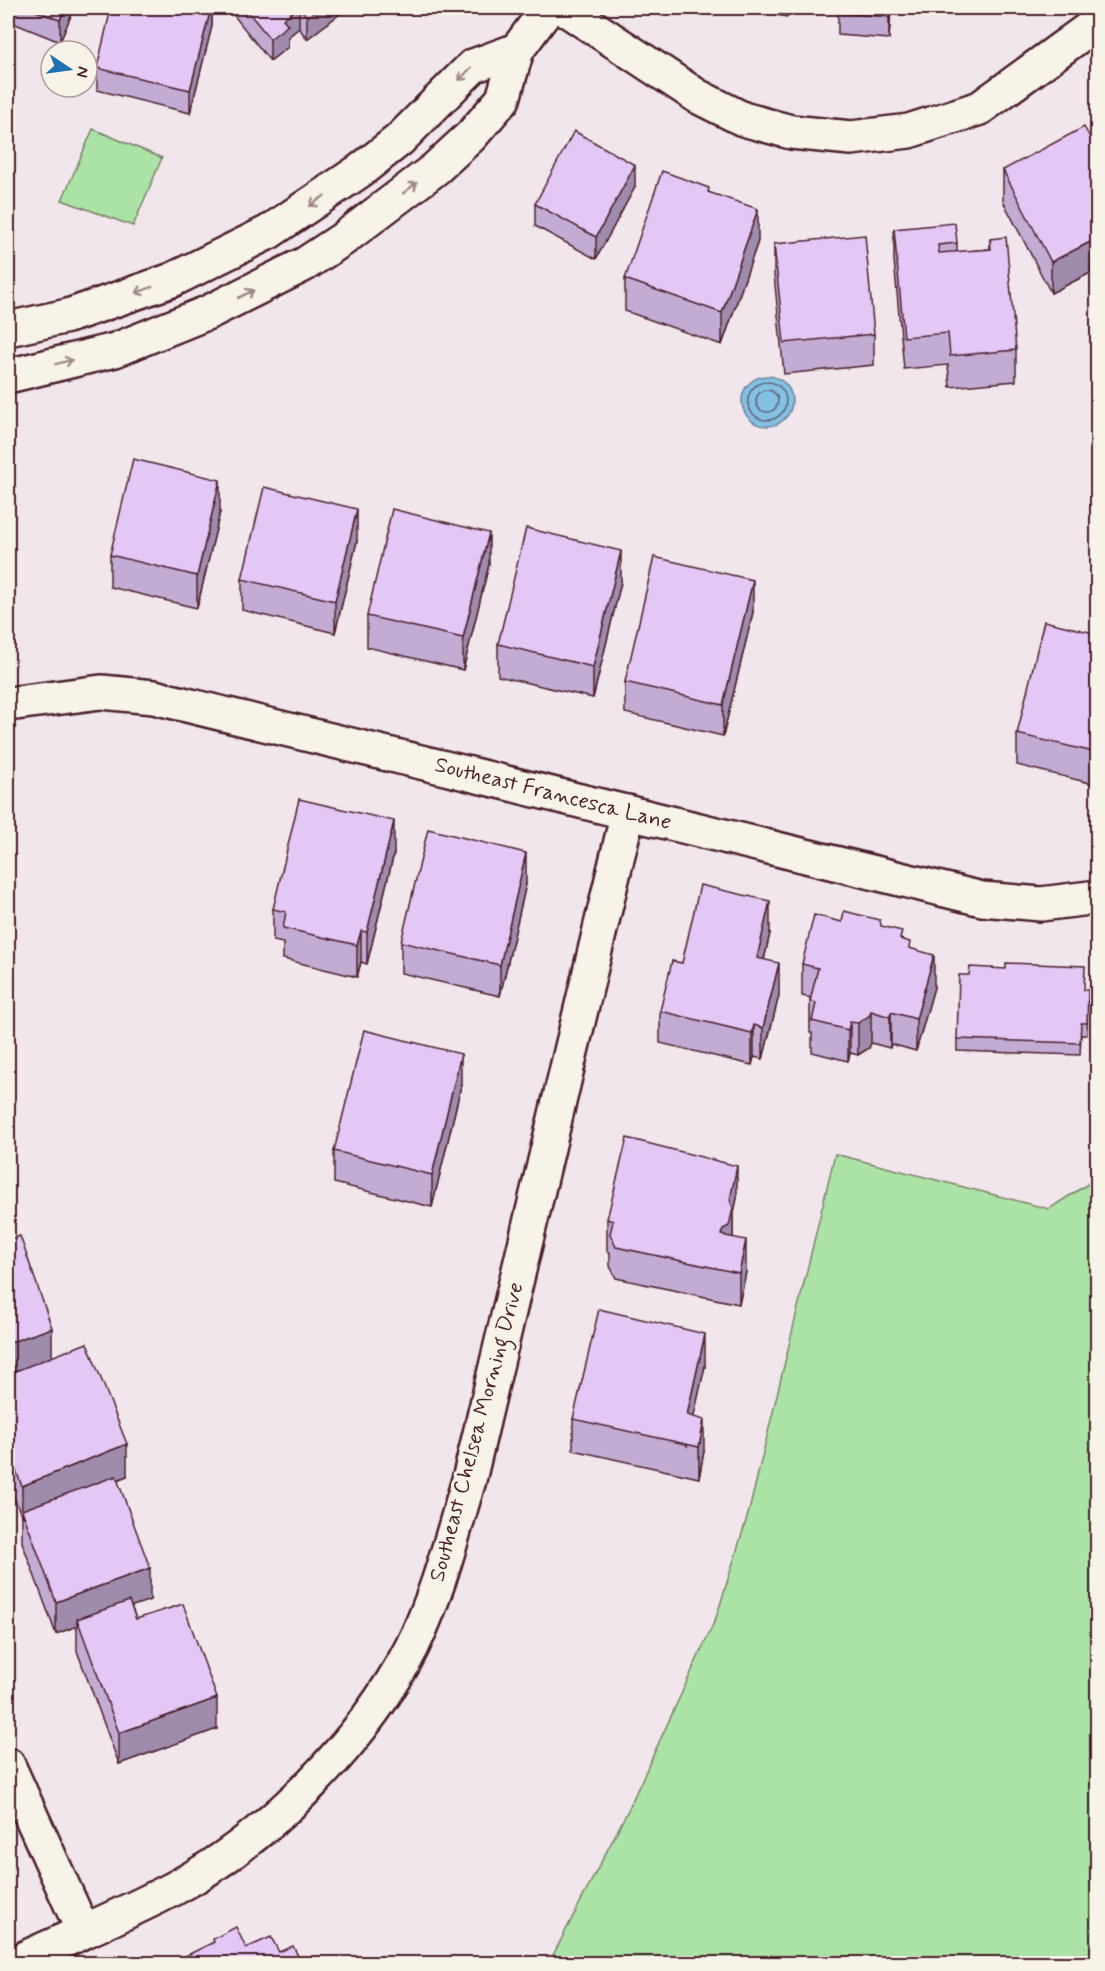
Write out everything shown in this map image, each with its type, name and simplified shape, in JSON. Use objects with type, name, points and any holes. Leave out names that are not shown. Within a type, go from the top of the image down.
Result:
[{"type":"street","points":[[8,376],[115,350],[209,312],[305,264],[402,195],[471,136],[503,99],[517,50],[548,8]]},
{"type":"street","points":[[564,8],[697,96],[743,119],[791,132],[851,138],[909,131],[980,108],[1098,22]]},
{"type":"street","points":[[8,329],[68,316],[172,280],[269,232],[361,170],[399,140],[473,66],[517,50]]},
{"type":"street","name":"Southeast Francesca Lane","points":[[8,704],[101,692],[154,697],[982,899],[1041,904],[1098,897]]},
{"type":"street","name":"Southeast Chelsea Morning Drive","points":[[12,1964],[174,1888],[228,1855],[272,1822],[319,1775],[368,1717],[411,1648],[439,1581],[468,1480],[628,812]]},
{"type":"street","points":[[8,1765],[83,1931]]},
{"type":"green space","points":[[93,129],[162,158],[133,226],[62,200]]},
{"type":"green space","points":[[835,1154],[1049,1209],[1097,1178],[1097,1963],[549,1963],[628,1810],[716,1618],[749,1511]]},
{"type":"water","points":[[767,376],[785,383],[792,401],[785,419],[767,426],[749,419],[742,401],[749,383]]},
{"type":"building","points":[[28,8],[65,8],[60,20]]},
{"type":"building","points":[[111,8],[211,8],[190,90],[99,68]]},
{"type":"building","points":[[245,8],[297,8],[283,19],[288,25],[270,39]]},
{"type":"building","points":[[300,8],[320,8],[307,17]]},
{"type":"building","points":[[839,8],[889,8],[889,17],[838,13]]},
{"type":"building","points":[[1084,127],[1098,152],[1098,238],[1051,262],[1003,170]]},
{"type":"building","points":[[574,131],[635,165],[596,237],[535,204]]},
{"type":"building","points":[[662,171],[709,188],[708,192],[758,209],[722,313],[625,279]]},
{"type":"building","points":[[955,223],[957,243],[938,245],[939,253],[991,249],[990,239],[1006,237],[1016,350],[950,356],[948,333],[904,337],[894,229]]},
{"type":"building","points":[[865,235],[874,334],[784,343],[774,244]]},
{"type":"building","points":[[133,459],[220,480],[197,576],[110,555]]},
{"type":"building","points":[[264,487],[357,509],[335,601],[242,579]]},
{"type":"building","points":[[392,509],[489,533],[463,638],[367,616]]},
{"type":"building","points":[[526,528],[621,551],[593,667],[498,644]]},
{"type":"building","points":[[654,557],[753,580],[723,705],[625,682]]},
{"type":"building","points":[[1044,621],[1098,634],[1098,753],[1017,734]]},
{"type":"building","points":[[299,799],[394,821],[367,932],[361,931],[357,945],[283,928],[286,912],[273,909]]},
{"type":"building","points":[[428,829],[526,853],[500,965],[401,942]]},
{"type":"building","points":[[700,885],[770,901],[757,958],[779,963],[763,1028],[754,1025],[752,1033],[660,1011],[672,961],[682,963]]},
{"type":"building","points":[[844,911],[880,920],[881,926],[902,931],[900,939],[910,942],[909,948],[934,955],[916,1019],[891,1012],[890,1017],[871,1011],[869,1016],[858,1023],[850,1022],[848,1030],[812,1021],[816,1003],[810,1001],[818,968],[802,964],[814,915],[842,922]]},
{"type":"building","points":[[1006,963],[1085,966],[1084,990],[1088,990],[1087,1023],[1081,1023],[1080,1043],[957,1039],[959,975],[969,975],[970,967],[1006,969]]},
{"type":"building","points":[[364,1030],[461,1054],[432,1175],[334,1151]]},
{"type":"building","points":[[627,1138],[737,1166],[730,1200],[733,1208],[729,1226],[723,1229],[721,1235],[746,1240],[739,1273],[616,1247],[610,1234],[613,1221],[607,1219]]},
{"type":"building","points":[[20,1236],[52,1328],[8,1343],[8,1240]]},
{"type":"building","points":[[599,1309],[705,1334],[687,1415],[704,1420],[699,1447],[573,1419]]},
{"type":"building","points":[[87,1343],[127,1444],[22,1486],[8,1450],[8,1374]]},
{"type":"building","points":[[116,1476],[150,1568],[56,1602],[22,1510]]},
{"type":"building","points":[[129,1601],[136,1619],[183,1604],[217,1698],[119,1733],[77,1619]]},
{"type":"building","points":[[236,1927],[246,1948],[271,1937],[279,1952],[293,1946],[302,1964],[181,1964],[179,1959],[214,1942],[213,1939]]}]
